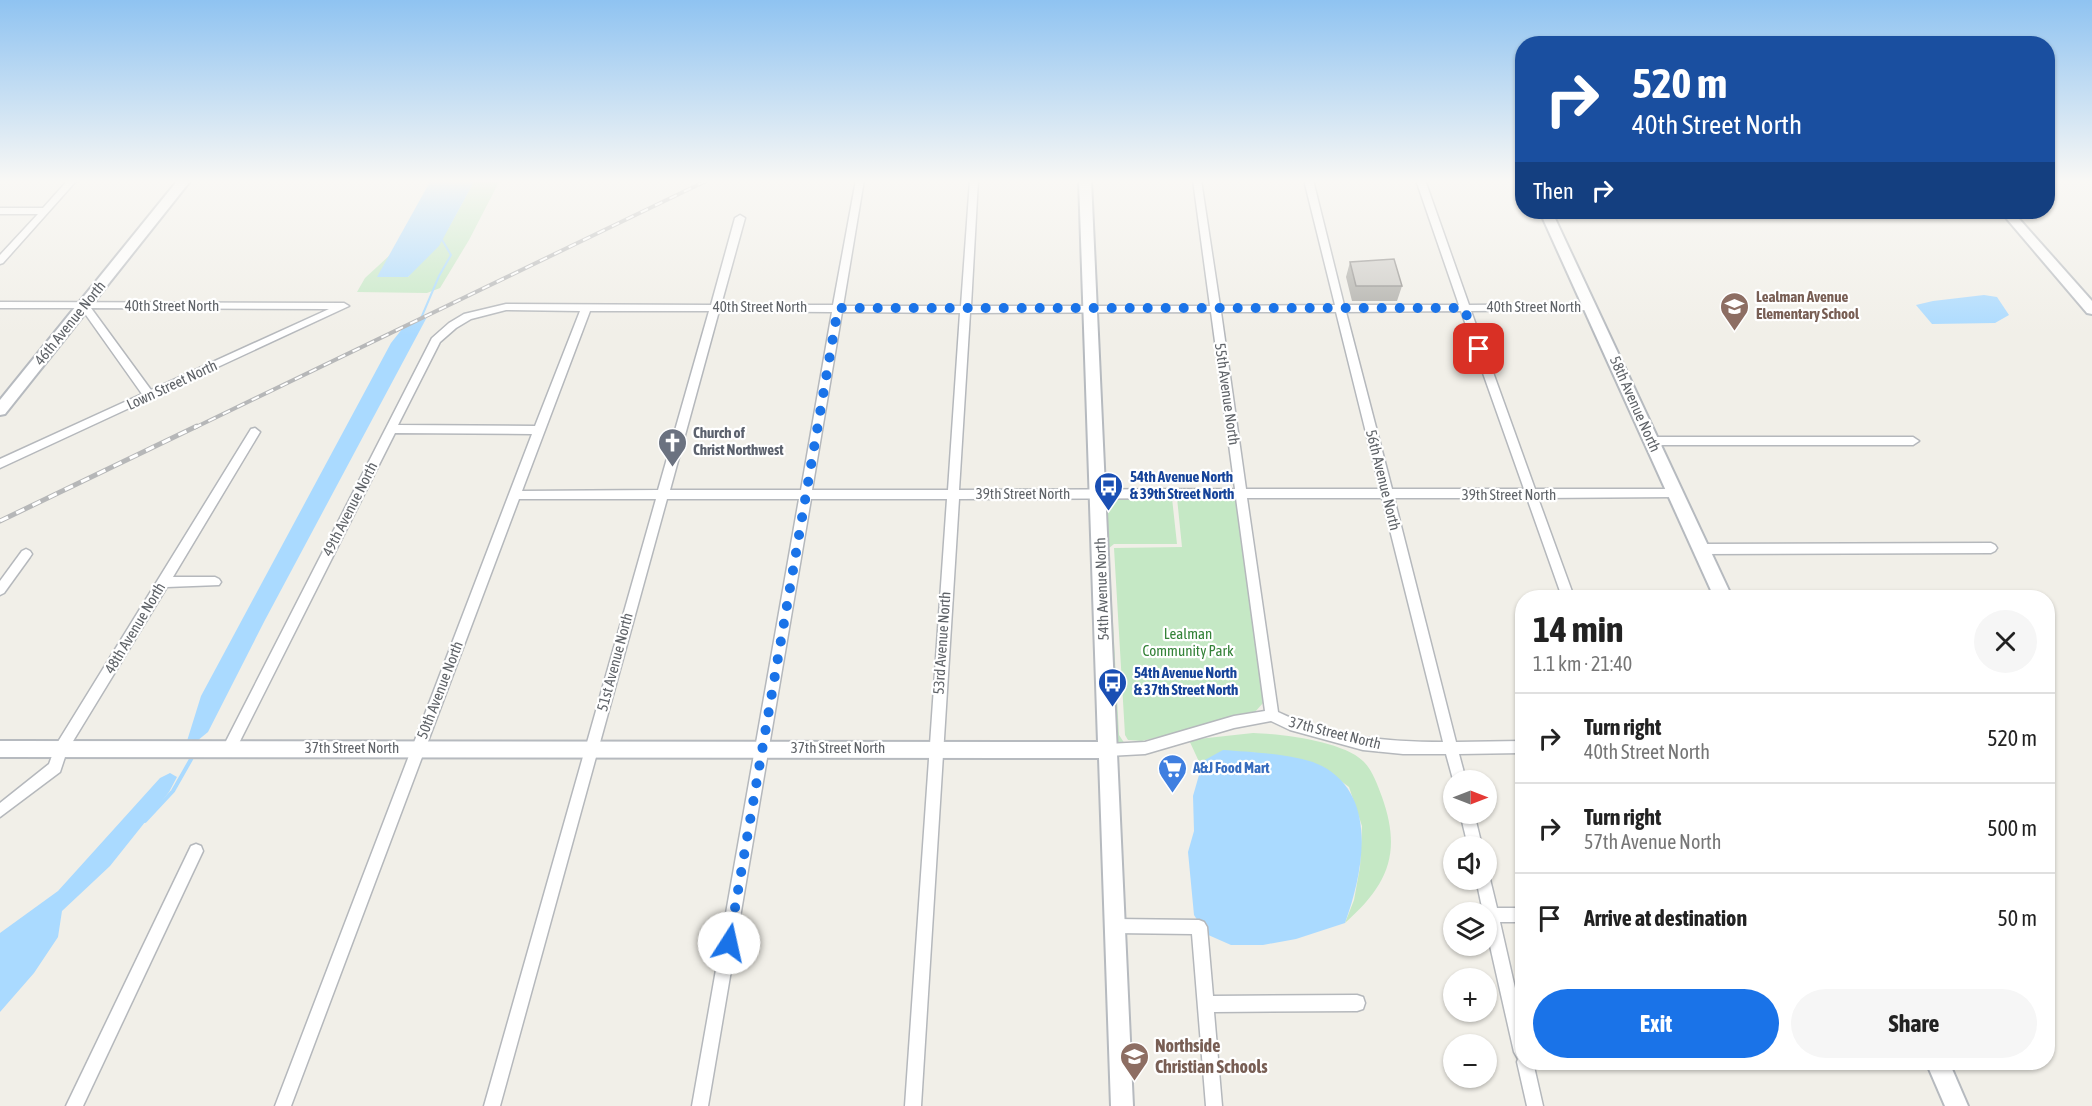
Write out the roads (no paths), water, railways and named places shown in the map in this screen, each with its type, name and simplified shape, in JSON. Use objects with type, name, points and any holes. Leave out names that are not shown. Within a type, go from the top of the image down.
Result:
[{"type":"street","points":[[0,261],[26,232]]},
{"type":"street","name":"46th Avenue North","points":[[0,410],[144,232]]},
{"type":"street","name":"51st Avenue North","points":[[492,1106],[736,232]]},
{"type":"street","points":[[700,1106],[851,232]]},
{"type":"street","name":"53rd Avenue North","points":[[913,1106],[970,232]]},
{"type":"street","name":"54th Avenue North","points":[[1086,232],[1122,1106]]},
{"type":"street","name":"55th Avenue North","points":[[1204,232],[1272,715]]},
{"type":"street","name":"56th Avenue North","points":[[1320,232],[1456,770]]},
{"type":"street","points":[[1438,232],[1566,590]]},
{"type":"street","name":"58th Avenue North","points":[[1555,232],[1720,590]]},
{"type":"street","points":[[2024,232],[2092,310]]},
{"type":"street","name":"40th Street North","points":[[0,306],[344,306]]},
{"type":"street","points":[[84,306],[149,396]]},
{"type":"street","name":"Lown Street North","points":[[0,464],[344,306]]},
{"type":"street","name":"40th Street North","points":[[506,307],[1339,309],[1591,307]]},
{"type":"street","name":"49th Avenue North","points":[[223,749],[436,340],[454,322],[477,312],[506,307]]},
{"type":"street","name":"50th Avenue North","points":[[283,1106],[586,307]]},
{"type":"street","points":[[391,429],[539,430]]},
{"type":"street","name":"48th Avenue North","points":[[0,811],[55,768],[61,750],[255,432]]},
{"type":"street","points":[[1652,441],[1913,441]]},
{"type":"street","name":"39th Street North","points":[[514,495],[1676,493]]},
{"type":"street","points":[[1701,549],[1991,548]]},
{"type":"street","points":[[0,590],[26,554]]},
{"type":"street","points":[[163,582],[215,582]]},
{"type":"street","name":"37th Street North","points":[[0,749],[935,748],[1108,750],[1145,748],[1226,724],[1272,715],[1290,724],[1363,744],[1403,748],[1515,747]]},
{"type":"street","points":[[74,1106],[196,851]]},
{"type":"street","points":[[1497,915],[1515,915]]},
{"type":"street","points":[[1115,926],[1198,927],[1214,1106]]},
{"type":"street","points":[[1497,938],[1515,1020]]},
{"type":"street","points":[[1205,1004],[1357,1003]]},
{"type":"street","points":[[1527,1070],[1535,1106]]},
{"type":"street","points":[[1940,1070],[1957,1106]]},
{"type":"water","points":[[402,232],[447,232],[439,246],[408,277],[377,277]]},
{"type":"water","points":[[1984,295],[1997,297],[2009,315],[1995,323],[1932,324],[1916,305],[1933,301]]},
{"type":"water","points":[[427,317],[265,620],[208,732],[197,741],[187,741],[201,696],[391,343],[406,324]]},
{"type":"water","points":[[1223,750],[1274,754],[1312,762],[1340,779],[1352,796],[1359,816],[1362,837],[1361,859],[1352,903],[1345,923],[1296,939],[1263,945],[1231,945],[1206,934],[1194,915],[1188,852],[1194,831],[1193,796],[1203,761]]},
{"type":"water","points":[[170,773],[177,777],[169,792],[110,866],[62,911],[58,937],[34,973],[0,1012],[0,933],[58,891],[160,778]]},
{"type":"waterway","points":[[419,323],[439,276],[451,255],[441,238]]},
{"type":"waterway","points":[[145,821],[173,791],[194,754]]},
{"type":"railway","points":[[194,428],[601,232]]},
{"type":"railway","points":[[0,521],[197,426]]},
{"type":"place","name":"Lealman Avenue Elementary School","points":[[1735,332]]},
{"type":"place","name":"Church of Christ Northwest","points":[[672,468]]},
{"type":"place","name":"54th Avenue North & 39th Street North","points":[[1109,512]]},
{"type":"place","name":"54th Avenue North & 37th Street North","points":[[1113,708]]},
{"type":"place","name":"A&J Food Mart","points":[[1172,794]]},
{"type":"place","name":"Northside Christian Schools","points":[[1134,1082]]},
{"type":"park label","name":"Lealman Community Park","points":[[1188,642]]}]
